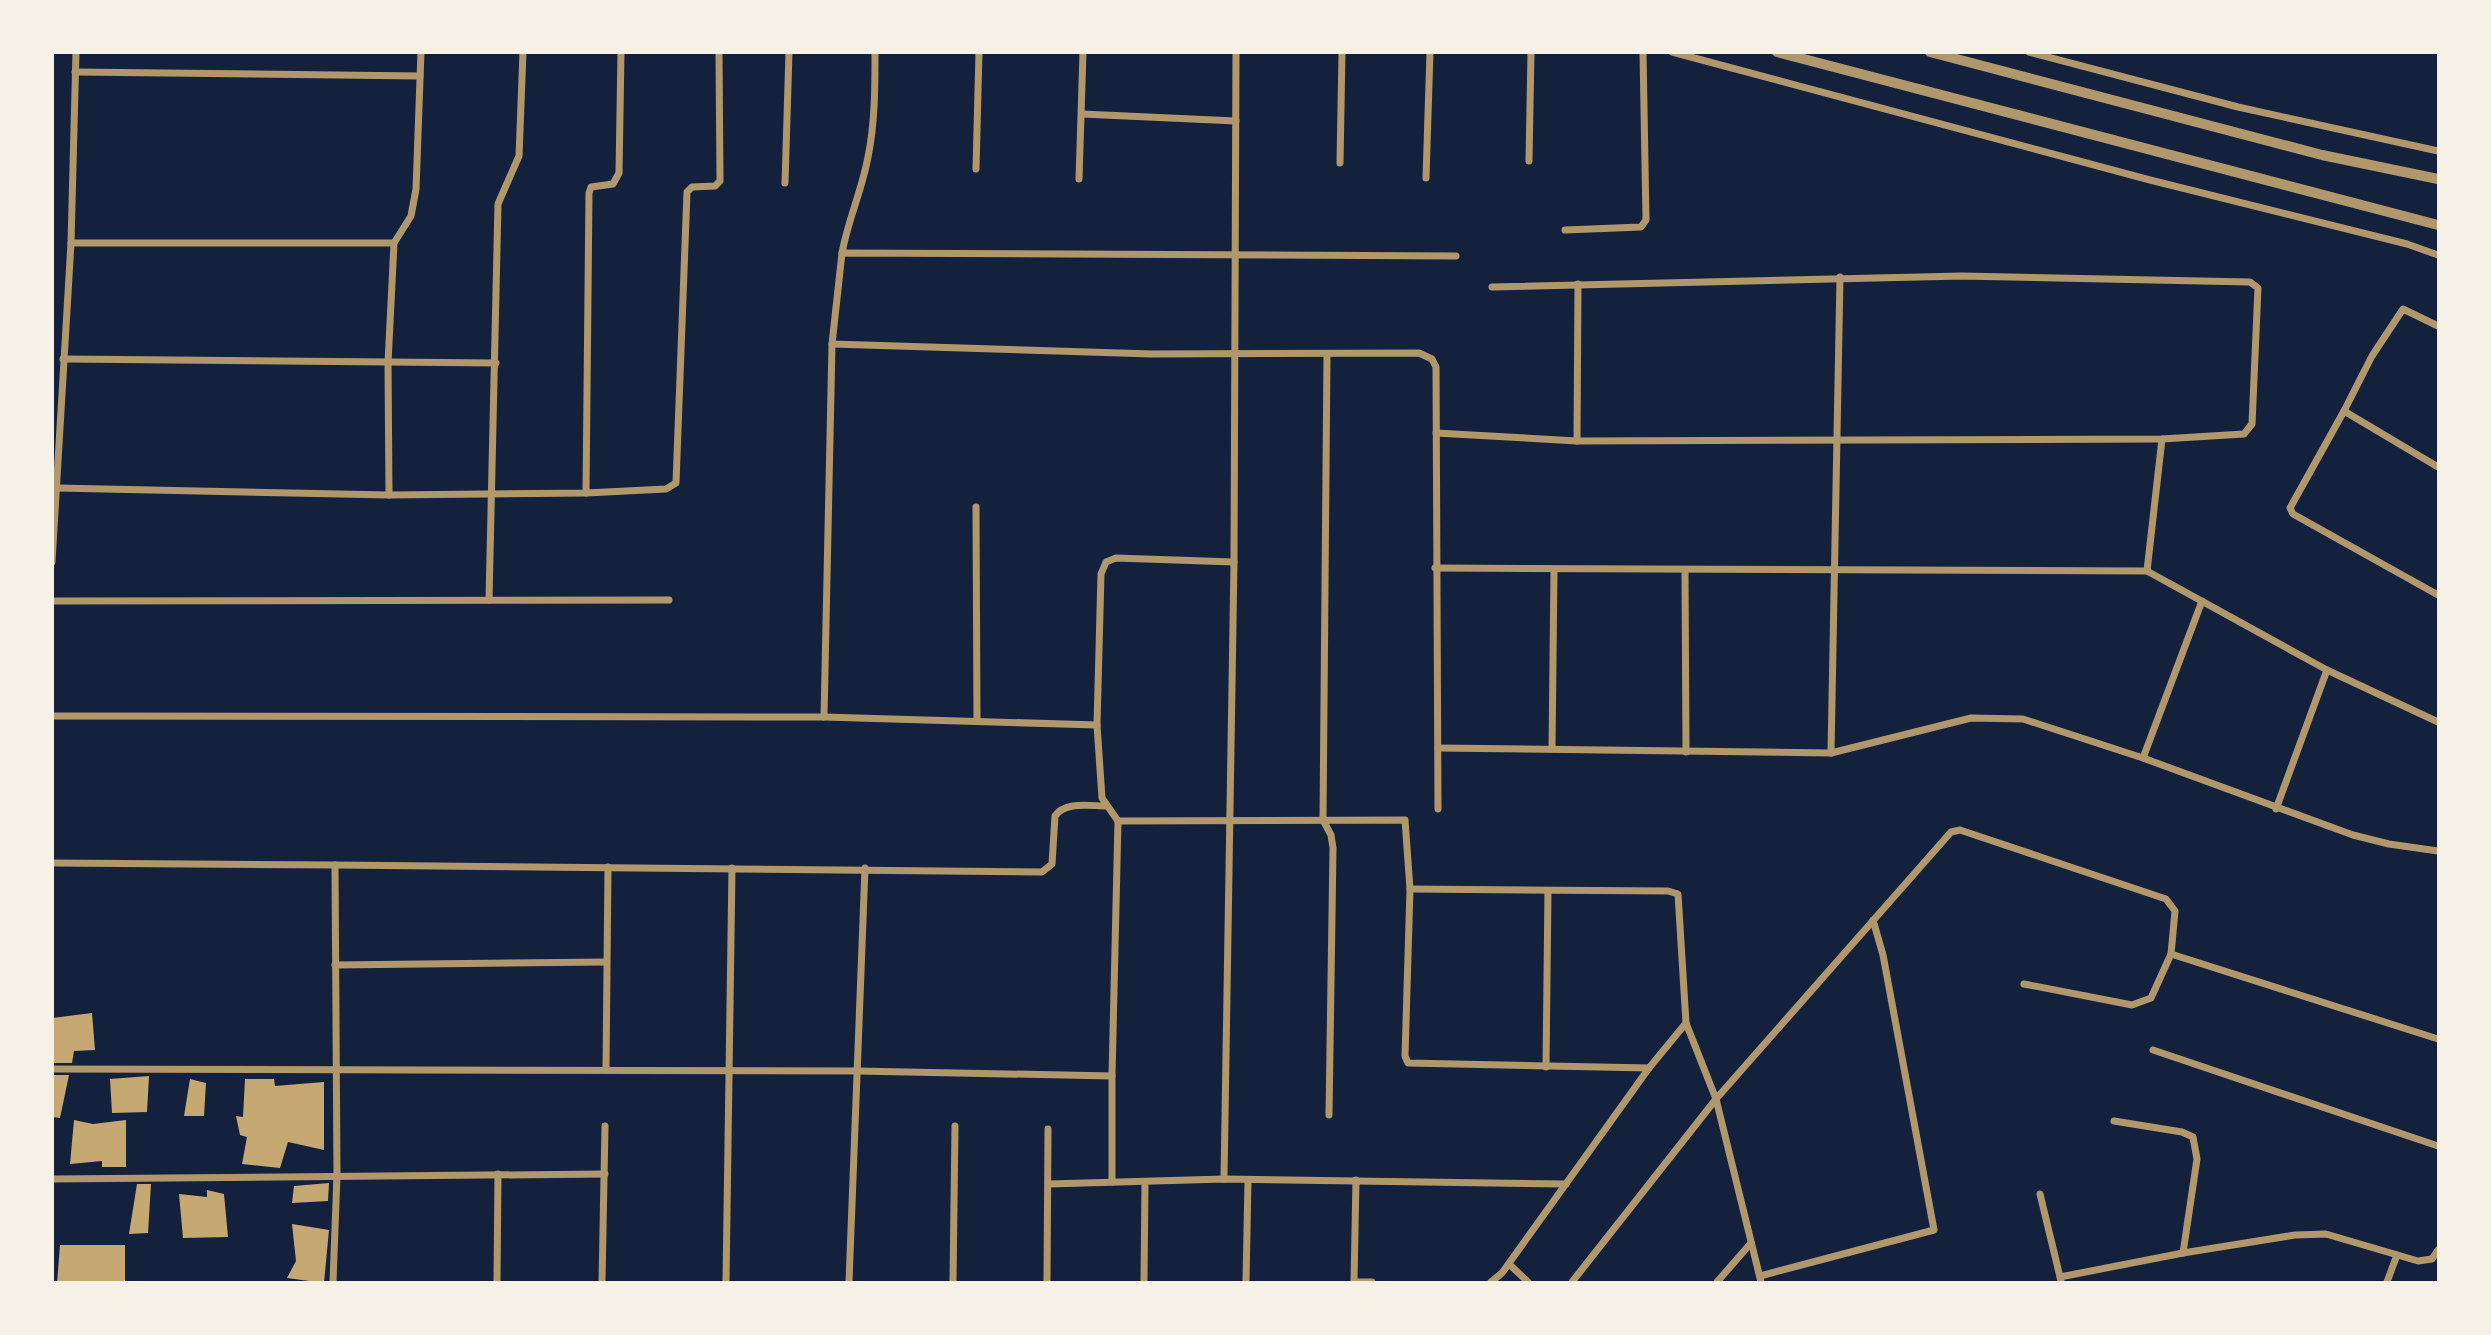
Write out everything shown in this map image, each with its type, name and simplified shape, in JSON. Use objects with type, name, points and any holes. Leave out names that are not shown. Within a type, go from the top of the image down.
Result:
[{"type":"street","points":[[52,562],[71,243],[76,52]]},
{"type":"street","points":[[389,495],[388,363],[394,243],[411,216],[416,189],[421,52]]},
{"type":"street","points":[[489,600],[498,204],[519,156],[523,52]]},
{"type":"street","points":[[586,493],[589,193],[591,187],[613,184],[619,173],[621,52]]},
{"type":"street","points":[[57,488],[389,495],[586,493],[666,489],[676,483],[687,192],[692,187],[715,186],[720,181],[719,52]]},
{"type":"street","points":[[785,183],[789,52]]},
{"type":"street","points":[[824,717],[832,344],[848,218],[868,160],[873,130],[875,52]]},
{"type":"street","points":[[976,169],[979,52]]},
{"type":"street","points":[[1079,179],[1083,52]]},
{"type":"street","points":[[1224,1179],[1234,562],[1236,52]]},
{"type":"street","points":[[1340,163],[1342,52]]},
{"type":"street","points":[[1426,178],[1430,52]]},
{"type":"street","points":[[1529,161],[1531,52]]},
{"type":"street","points":[[1565,230],[1625,229],[1641,227],[1646,220],[1643,52]]},
{"type":"street","points":[[1672,52],[2150,180],[2407,244],[2438,255]]},
{"type":"street","points":[[1777,52],[2438,225]]},
{"type":"street","points":[[1930,52],[2322,155],[2438,179]]},
{"type":"street","points":[[2029,52],[2238,107],[2438,151]]},
{"type":"street","points":[[75,72],[420,76]]},
{"type":"street","points":[[1082,114],[1236,121]]},
{"type":"street","points":[[71,243],[394,243]]},
{"type":"street","points":[[842,253],[1456,256]]},
{"type":"street","points":[[1436,433],[1577,440],[1836,442],[2162,439],[2244,434],[2249,430],[2258,288],[2254,283],[1976,276],[1492,287]]},
{"type":"street","points":[[1831,753],[1840,277]]},
{"type":"street","points":[[1577,440],[1578,284]]},
{"type":"street","points":[[2438,326],[2403,309],[2372,356],[2290,508],[2293,514],[2438,595]]},
{"type":"street","points":[[832,344],[1234,354],[1419,353],[1432,359],[1436,367],[1438,809]]},
{"type":"street","points":[[1327,354],[1324,820],[1333,848],[1329,1115]]},
{"type":"street","points":[[63,359],[496,363]]},
{"type":"street","points":[[2344,411],[2438,467]]},
{"type":"street","points":[[2147,571],[2162,439]]},
{"type":"street","points":[[976,507],[977,720]]},
{"type":"street","points":[[1111,1182],[1118,821],[1102,799],[1097,725],[1101,574],[1106,562],[1116,558],[1234,562]]},
{"type":"street","points":[[1435,568],[1554,571],[2147,571],[2327,670],[2438,722]]},
{"type":"street","points":[[1552,749],[1554,571]]},
{"type":"street","points":[[1685,571],[1686,752]]},
{"type":"street","points":[[52,601],[669,600]]},
{"type":"street","points":[[2143,758],[2202,601]]},
{"type":"street","points":[[2276,809],[2327,670]]},
{"type":"street","points":[[52,716],[824,717],[1097,725]]},
{"type":"street","points":[[1438,748],[1831,753],[1946,723],[1990,718],[2023,719],[2143,758],[2276,809],[2365,838],[2438,851]]},
{"type":"street","points":[[52,863],[864,868],[1042,872],[1052,864],[1055,817],[1059,810],[1071,806],[1106,806]]},
{"type":"street","points":[[1118,821],[1405,820],[1410,889],[1405,1056],[1408,1063],[1649,1068]]},
{"type":"street","points":[[1572,1283],[1716,1099],[1943,839],[1960,830],[2166,899],[2175,911],[2171,954],[2151,998],[2145,1003],[2132,1004],[2024,984]]},
{"type":"street","points":[[333,1283],[337,1175],[335,865]]},
{"type":"street","points":[[606,1070],[608,867]]},
{"type":"street","points":[[726,1283],[732,868]]},
{"type":"street","points":[[849,1283],[864,868]]},
{"type":"street","points":[[1410,889],[1668,891],[1678,894],[1686,1023],[1716,1099],[1761,1279],[1934,1230],[1883,955],[1873,920]]},
{"type":"street","points":[[1546,1067],[1548,891]]},
{"type":"street","points":[[2171,954],[2438,1040]]},
{"type":"street","points":[[335,965],[606,962]]},
{"type":"street","points":[[1491,1283],[1509,1264],[1649,1068],[1686,1023]]},
{"type":"street","points":[[2153,1050],[2438,1146]]},
{"type":"street","points":[[52,1069],[857,1071],[1112,1076]]},
{"type":"street","points":[[2114,1121],[2182,1132],[2193,1137],[2197,1158],[2183,1253]]},
{"type":"street","points":[[602,1283],[605,1126]]},
{"type":"street","points":[[953,1283],[955,1126]]},
{"type":"street","points":[[1047,1283],[1048,1129]]},
{"type":"street","points":[[497,1283],[498,1174]]},
{"type":"street","points":[[52,1179],[605,1174]]},
{"type":"street","points":[[1049,1184],[1224,1179],[1566,1184]]},
{"type":"street","points":[[1247,1283],[1248,1180]]},
{"type":"street","points":[[1356,1181],[1354,1282],[1373,1283]]},
{"type":"street","points":[[1144,1283],[1145,1182]]},
{"type":"street","points":[[2040,1194],[2060,1280],[2183,1253],[2295,1236],[2326,1234],[2418,1261],[2432,1259],[2438,1251]]},
{"type":"street","points":[[1717,1283],[1751,1243]]},
{"type":"street","points":[[2387,1283],[2397,1255]]},
{"type":"street","points":[[1509,1264],[1528,1283]]},
{"type":"building","points":[[92,1013],[95,1050],[74,1051],[72,1063],[52,1063],[52,1018]]},
{"type":"building","points":[[52,1075],[69,1075],[60,1118],[52,1117]]},
{"type":"building","points":[[149,1076],[147,1112],[112,1113],[110,1079]]},
{"type":"building","points":[[190,1079],[206,1083],[204,1116],[184,1116]]},
{"type":"building","points":[[245,1079],[274,1079],[275,1086],[324,1082],[324,1150],[288,1142],[280,1168],[242,1164],[247,1137],[240,1135],[236,1116],[243,1117]]},
{"type":"building","points":[[74,1120],[93,1124],[126,1120],[126,1167],[102,1167],[102,1161],[70,1164]]},
{"type":"building","points":[[329,1183],[328,1201],[292,1203],[294,1186]]},
{"type":"building","points":[[137,1184],[151,1184],[148,1233],[129,1234]]},
{"type":"building","points":[[207,1190],[224,1194],[228,1237],[183,1238],[179,1194],[207,1197]]},
{"type":"building","points":[[292,1224],[329,1230],[324,1283],[287,1278],[296,1261]]},
{"type":"building","points":[[60,1245],[125,1245],[125,1283],[57,1283]]}]
